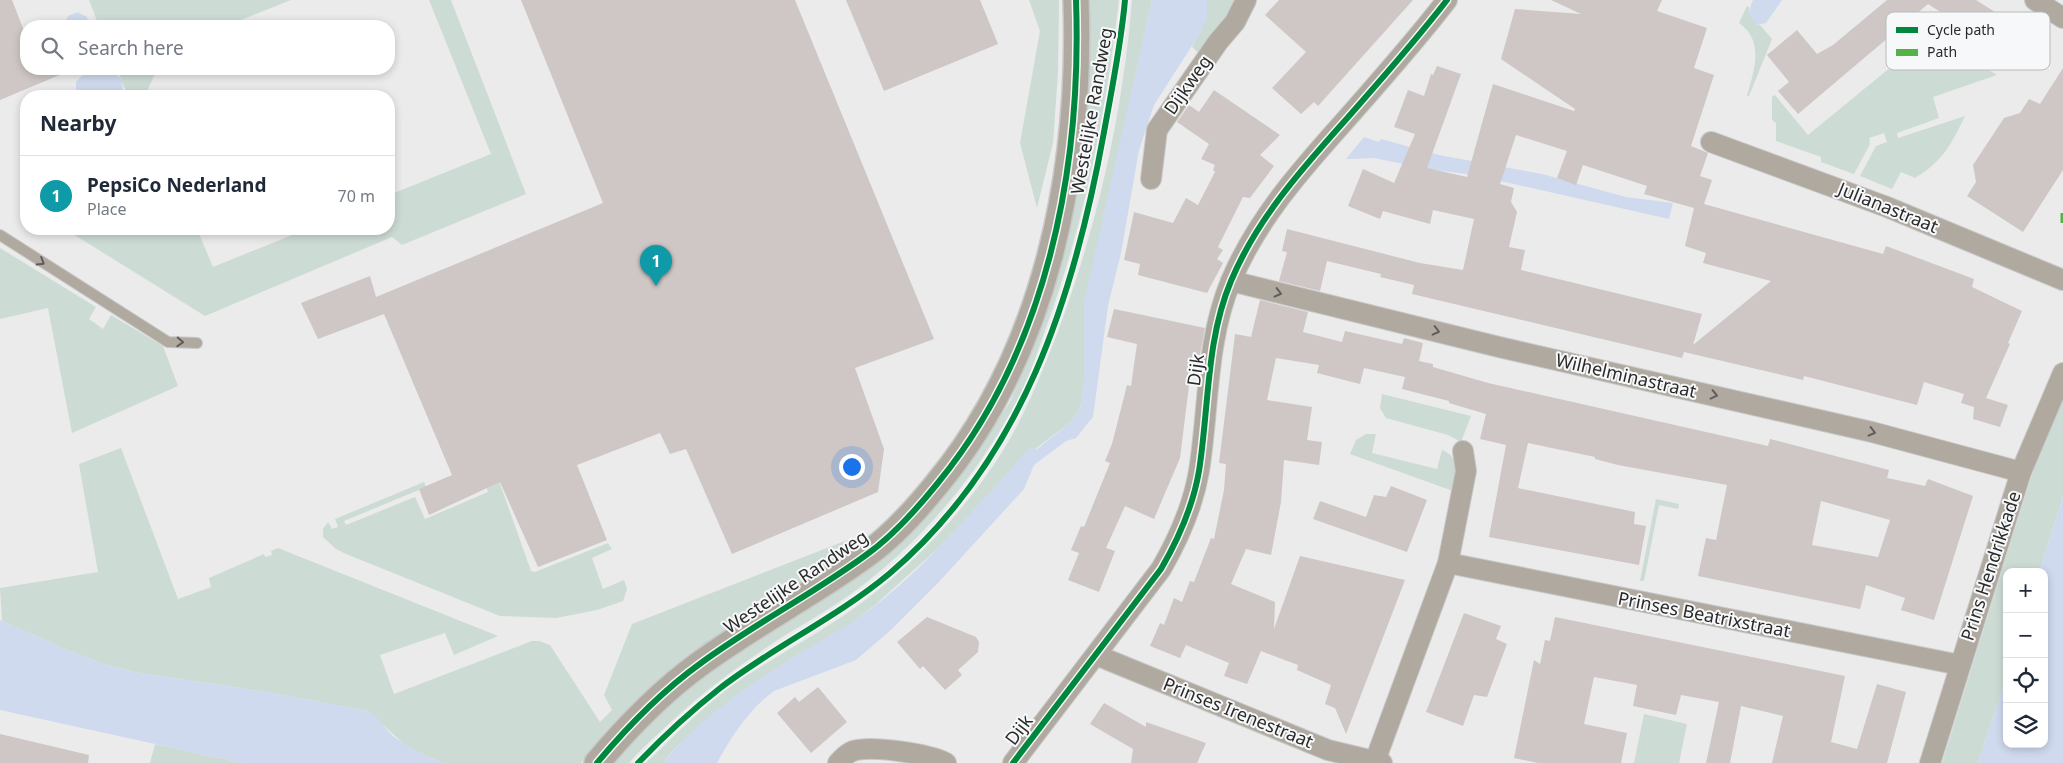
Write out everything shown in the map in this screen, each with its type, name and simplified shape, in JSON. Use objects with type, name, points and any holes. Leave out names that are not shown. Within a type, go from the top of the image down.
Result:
[{"type":"street","name":"Westelijke Randweg","points":[[597,763],[657,699],[701,663],[867,555],[921,504],[981,425],[1006,378],[1035,307],[1061,205],[1070,140],[1076,68],[1076,0]]},
{"type":"street","name":"Dijkweg","points":[[1151,179],[1157,130],[1218,42],[1235,22],[1246,0]]},
{"type":"street","name":"Dijk","points":[[1013,763],[1161,569],[1175,543],[1188,512],[1199,471],[1212,357],[1221,310],[1231,281],[1251,240],[1274,203],[1418,38],[1447,0]]},
{"type":"street","points":[[2035,0],[2063,18]]},
{"type":"street","name":"Julianastraat","points":[[1711,142],[1850,192],[2063,280]]},
{"type":"street","name":"Wilhelminastraat","points":[[1231,281],[1500,347],[1872,432],[2021,472]]},
{"type":"street","name":"Prins Hendrikkade","points":[[1930,763],[2021,472],[2063,373]]},
{"type":"street","points":[[1379,762],[1448,564],[1466,471],[1463,451]]},
{"type":"street","name":"Prinses Beatrixstraat","points":[[1448,564],[1960,665]]},
{"type":"street","name":"Prinses Irenestraat","points":[[1096,655],[1326,756],[1379,762]]},
{"type":"street","points":[[838,763],[852,751],[864,748],[887,749],[946,763]]},
{"type":"lane","points":[[0,235],[168,342],[197,343]]},
{"type":"shaded area","points":[[89,0],[291,0],[241,20],[97,20]]},
{"type":"shaded area","points":[[429,0],[451,0],[526,194],[402,245],[392,237],[205,316],[75,235],[200,235],[213,267],[292,235],[395,235],[395,193],[491,154]]},
{"type":"shaded area","points":[[1029,0],[1059,0],[1058,72],[1053,143],[1037,208],[1020,143],[1040,31]]},
{"type":"shaded area","points":[[1089,0],[1119,0],[1108,82],[1093,163],[1073,243],[1035,360],[1019,397],[989,449],[953,497],[913,542],[891,562],[858,589],[767,647],[719,681],[674,719],[629,763],[610,763],[666,707],[700,679],[837,590],[935,504],[981,446],[1011,400],[1039,329],[1075,199],[1084,137],[1089,79]]},
{"type":"shaded area","points":[[1132,0],[1152,0],[1085,304],[1084,381],[1080,409],[1071,422],[1035,449],[935,551],[875,605],[849,625],[761,678],[719,709],[674,749],[663,763],[646,763],[693,718],[730,687],[838,619],[868,598],[909,564],[964,505],[996,462],[1017,426],[1041,374],[1057,334],[1084,253],[1096,211],[1115,128],[1128,43]]},
{"type":"shaded area","points":[[1207,0],[1236,0],[1227,25],[1200,54],[1192,47],[1207,17]]},
{"type":"shaded area","points":[[1747,6],[1757,25],[1760,25],[1772,39],[1749,96],[1747,96],[1754,67],[1755,47],[1747,30],[1739,23]]},
{"type":"shaded area","points":[[1887,70],[1989,70],[1997,75],[1933,97],[1939,118],[1897,133],[1898,138],[1965,116],[1945,152],[1933,165],[1915,178],[1901,172],[1892,189],[1860,176],[1876,146],[1887,142],[1884,133],[1869,138],[1870,144],[1854,174],[1821,162],[1821,157],[1776,141],[1776,123],[1772,120],[1772,97],[1775,95],[1808,135]]},
{"type":"shaded area","points":[[119,75],[154,75],[148,90],[126,90]]},
{"type":"shaded area","points":[[0,248],[96,307],[89,319],[103,329],[111,315],[163,346],[178,386],[72,433],[48,308],[0,319]]},
{"type":"shaded area","points":[[1382,394],[1471,416],[1461,442],[1448,435],[1386,418],[1380,408]]},
{"type":"shaded area","points":[[2063,396],[2063,497],[2040,568],[2003,568],[2003,686],[1978,763],[1942,763],[2028,487]]},
{"type":"shaded area","points":[[1366,434],[1376,434],[1372,453],[1437,469],[1442,450],[1448,453],[1455,462],[1456,468],[1453,491],[1350,454],[1356,440]]},
{"type":"shaded area","points":[[121,448],[178,599],[211,587],[209,578],[264,554],[265,557],[272,555],[271,551],[278,548],[498,636],[454,655],[445,633],[380,655],[394,694],[532,641],[539,641],[550,645],[600,722],[612,710],[604,695],[632,624],[850,539],[857,547],[669,673],[632,705],[597,742],[581,763],[442,763],[407,747],[368,711],[273,693],[134,672],[106,665],[2,621],[0,588],[98,572],[79,464]]},
{"type":"shaded area","points":[[498,478],[531,571],[535,572],[608,543],[612,549],[592,558],[603,589],[624,580],[627,589],[623,601],[597,610],[556,618],[500,616],[346,554],[336,549],[323,537],[323,529],[328,522],[332,529],[338,527],[335,519],[424,482],[426,487],[344,521],[346,525],[415,497],[425,519],[488,492],[485,482]]},
{"type":"shaded area","points":[[1656,499],[1679,504],[1678,509],[1659,505],[1644,581],[1640,581]]},
{"type":"shaded area","points":[[1644,714],[1687,724],[1679,763],[1634,763]]},
{"type":"shaded area","points":[[155,744],[242,763],[150,763]]},
{"type":"water","points":[[1152,0],[1207,0],[1207,17],[1202,30],[1154,105],[1139,150],[1121,253],[1108,306],[1093,417],[1076,438],[1066,441],[1034,465],[1024,489],[937,584],[892,629],[856,660],[774,691],[757,706],[742,724],[728,743],[717,763],[663,763],[676,747],[723,705],[775,669],[853,621],[895,589],[955,531],[1030,448],[1037,449],[1071,422],[1080,409],[1084,381],[1084,302]]},
{"type":"water","points":[[1753,0],[1782,0],[1766,23],[1757,25],[1752,20],[1750,14]]},
{"type":"water","points":[[78,12],[87,17],[88,20],[66,20],[68,16]]},
{"type":"water","points":[[82,75],[117,75],[122,80],[123,90],[76,90],[76,82]]},
{"type":"water","points":[[1364,137],[1379,142],[1381,139],[1439,155],[1542,174],[1626,197],[1673,203],[1669,219],[1474,175],[1428,169],[1374,158],[1346,159]]},
{"type":"water","points":[[2063,497],[2063,763],[1978,763],[2003,686],[2003,748],[2048,748],[2048,568],[2040,568]]},
{"type":"water","points":[[0,620],[106,665],[134,672],[273,693],[368,711],[376,716],[393,736],[416,751],[442,763],[242,763],[0,710]]},
{"type":"building","points":[[0,0],[12,0],[20,21],[20,75],[60,75],[0,100]]},
{"type":"building","points":[[521,0],[795,0],[934,339],[855,368],[884,449],[878,492],[732,554],[686,449],[670,454],[660,433],[577,465],[607,540],[538,567],[500,482],[429,515],[419,489],[452,475],[384,314],[318,339],[301,303],[370,276],[376,297],[603,203]]},
{"type":"building","points":[[846,0],[980,0],[998,44],[884,91]]},
{"type":"building","points":[[1279,0],[1413,0],[1318,106],[1314,102],[1301,114],[1272,88],[1306,52],[1265,15]]},
{"type":"building","points":[[1551,0],[1662,0],[1657,11],[1707,28],[1694,68],[1714,75],[1691,146],[1708,153],[1700,176],[1712,180],[1704,204],[1883,254],[1886,246],[1974,279],[1972,287],[2022,311],[2008,343],[2010,344],[1986,398],[2008,405],[2000,427],[1973,419],[1974,407],[1961,403],[1964,394],[1924,382],[1917,405],[1804,376],[1803,380],[1684,352],[1682,358],[1412,294],[1414,285],[1380,277],[1381,274],[1327,261],[1320,291],[1279,281],[1287,252],[1282,251],[1287,229],[1420,263],[1463,270],[1474,219],[1433,210],[1430,224],[1383,211],[1380,219],[1348,206],[1363,169],[1394,183],[1415,134],[1394,127],[1408,90],[1424,96],[1431,74],[1433,75],[1437,66],[1461,74],[1427,168],[1467,177],[1493,84],[1574,111],[1575,109],[1501,59],[1515,9],[1581,14]],"holes":[[[1516,135],[1567,151],[1557,178],[1576,185],[1583,165],[1647,186],[1644,194],[1694,208],[1685,246],[1706,253],[1703,263],[1771,281],[1693,345],[1702,314],[1521,270],[1525,250],[1509,247],[1517,212],[1511,202],[1514,188],[1500,184]]]},
{"type":"building","points":[[1887,0],[1976,0],[1995,12],[1940,12],[1928,4],[1919,12],[1886,12],[1886,40],[1798,114],[1778,91],[1789,82],[1767,55],[1797,30],[1817,54],[1833,45]]},
{"type":"building","points":[[2063,68],[2063,170],[2023,232],[1967,196],[1976,182],[1973,165],[2004,118],[2020,113],[2029,99],[2040,104]]},
{"type":"building","points":[[1214,90],[1280,135],[1260,155],[1274,166],[1250,198],[1243,197],[1218,247],[1223,250],[1217,259],[1223,263],[1207,293],[1138,275],[1140,264],[1124,260],[1134,212],[1173,223],[1186,198],[1198,205],[1215,172],[1213,170],[1215,165],[1201,159],[1209,144],[1177,122],[1189,105],[1199,112]]},
{"type":"building","points":[[1260,300],[1308,312],[1303,332],[1342,342],[1345,331],[1402,344],[1404,338],[1423,343],[1419,361],[1488,383],[1768,446],[1770,439],[1889,470],[1887,478],[1925,486],[1928,479],[1973,496],[1934,620],[1901,610],[1905,598],[1866,585],[1860,609],[1698,576],[1706,538],[1716,540],[1727,485],[1618,465],[1595,459],[1595,457],[1528,443],[1518,488],[1635,512],[1634,524],[1646,526],[1639,565],[1489,537],[1506,445],[1480,439],[1486,414],[1449,403],[1449,401],[1402,389],[1405,377],[1364,368],[1360,384],[1317,373],[1319,365],[1276,358],[1267,400],[1312,407],[1307,440],[1322,442],[1319,465],[1284,460],[1281,502],[1271,555],[1246,549],[1231,584],[1275,602],[1274,629],[1300,556],[1405,580],[1346,734],[1335,708],[1325,704],[1331,685],[1297,670],[1298,665],[1261,651],[1247,684],[1224,676],[1229,663],[1186,645],[1180,658],[1150,646],[1160,623],[1164,625],[1174,598],[1182,602],[1190,581],[1194,582],[1211,538],[1214,539],[1224,490],[1226,464],[1219,463],[1235,334],[1251,337]],"holes":[[[1821,501],[1890,520],[1878,557],[1812,545]]]},
{"type":"building","points":[[1114,309],[1205,328],[1200,355],[1193,354],[1180,458],[1154,519],[1125,506],[1106,548],[1115,551],[1099,592],[1068,580],[1079,553],[1071,550],[1081,526],[1084,527],[1110,463],[1105,461],[1112,444],[1127,385],[1131,386],[1137,344],[1107,337]]},
{"type":"building","points":[[1391,486],[1427,500],[1407,552],[1313,519],[1320,501],[1366,517],[1374,495],[1386,497]]},
{"type":"building","points":[[1464,613],[1501,626],[1496,639],[1507,644],[1487,697],[1474,695],[1463,726],[1426,712]]},
{"type":"building","points":[[927,617],[976,637],[979,642],[978,652],[958,670],[962,675],[945,690],[923,666],[920,669],[897,642]]},
{"type":"building","points":[[1555,617],[1845,676],[1831,742],[1857,749],[1877,684],[1906,692],[1887,763],[1772,763],[1783,716],[1741,706],[1730,763],[1706,763],[1719,702],[1681,695],[1676,715],[1633,706],[1637,685],[1594,677],[1584,724],[1627,733],[1621,763],[1538,763],[1514,758],[1534,660],[1540,664],[1545,640],[1550,641]]},
{"type":"building","points":[[818,687],[847,722],[811,753],[777,713],[795,697],[799,702]]},
{"type":"building","points":[[1104,703],[1146,727],[1146,722],[1206,743],[1197,763],[1131,763],[1133,749],[1090,724]]},
{"type":"building","points":[[0,734],[89,755],[88,763],[0,763]]},
{"type":"marked path","points":[[2063,213],[2063,228]]},
{"type":"cycle path","points":[[597,763],[646,710],[687,674],[721,649],[825,583],[886,540],[929,494],[975,432],[1006,376],[1031,317],[1050,256],[1064,192],[1072,128],[1076,64],[1076,0]]},
{"type":"cycle path","points":[[638,763],[677,724],[719,689],[848,605],[889,574],[935,529],[974,481],[1008,428],[1035,373],[1058,315],[1076,255],[1092,194],[1104,132],[1125,0]]},
{"type":"cycle path","points":[[1013,763],[1161,569],[1174,546],[1189,509],[1199,471],[1209,374],[1217,327],[1231,281],[1241,259],[1266,218],[1295,179],[1396,63],[1447,0]]},
{"type":"place","name":"PepsiCo Nederland","points":[[656,286]]}]
